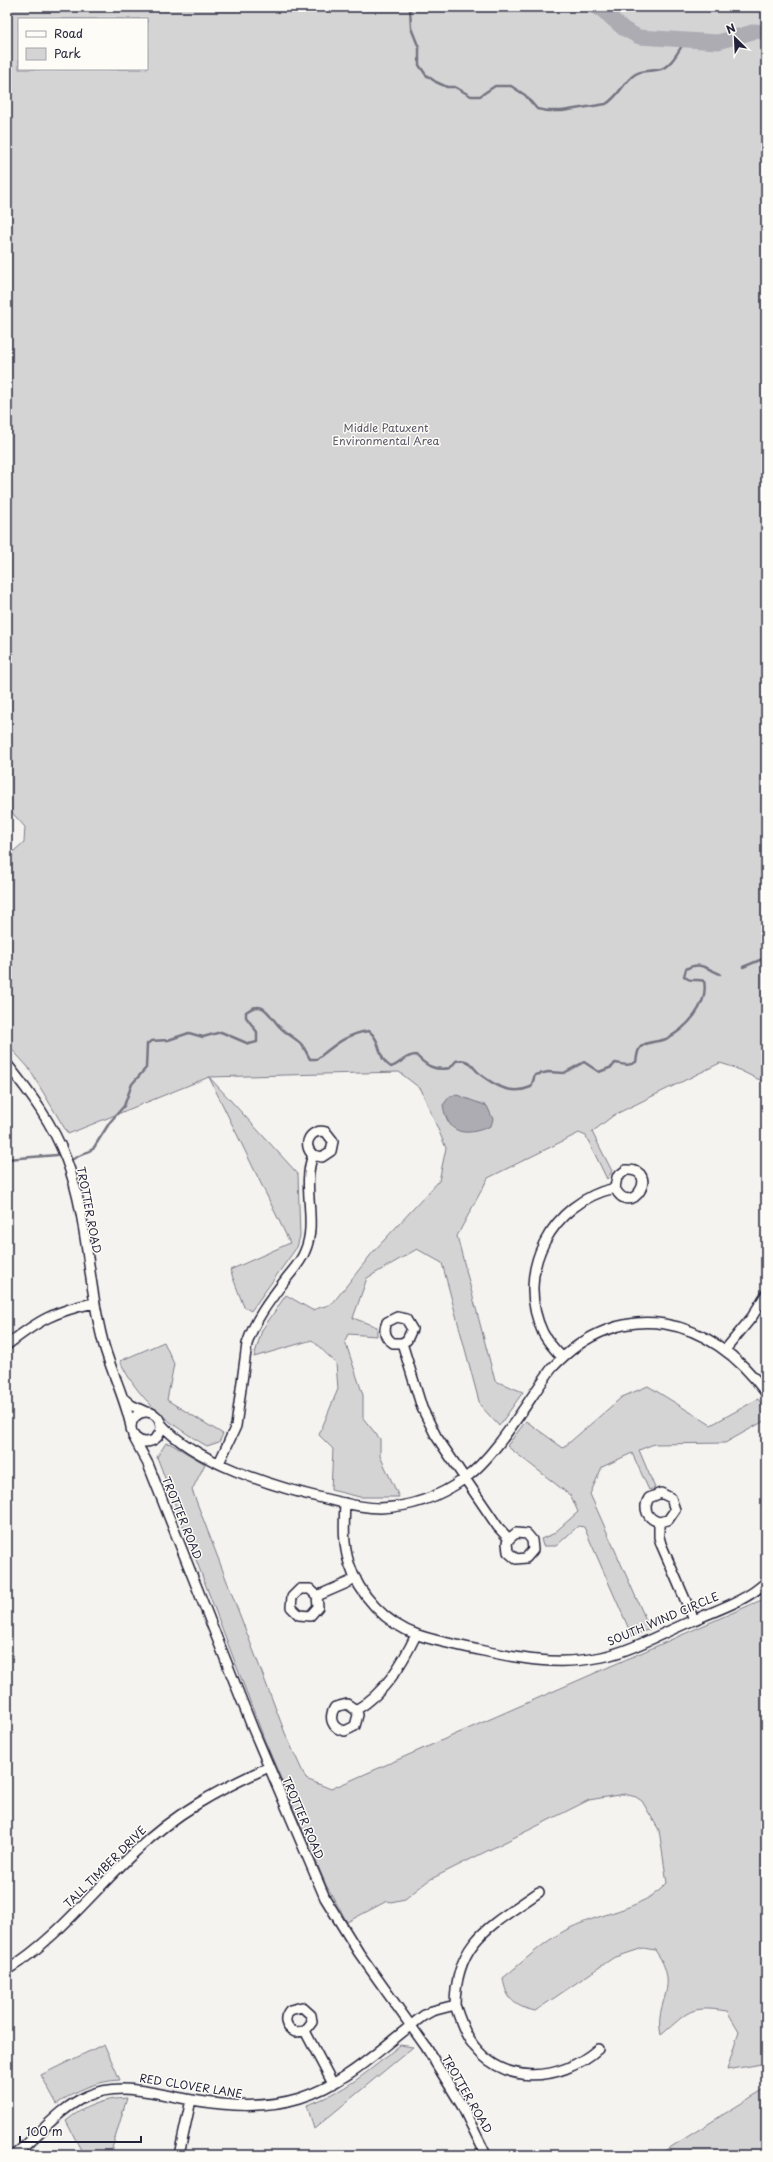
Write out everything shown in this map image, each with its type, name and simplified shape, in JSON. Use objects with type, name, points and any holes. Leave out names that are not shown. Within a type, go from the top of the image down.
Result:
[{"type":"street","name":"TROTTER ROAD","points":[[7,1064],[40,1109],[66,1160],[78,1202],[94,1303],[102,1339],[122,1397],[132,1432],[148,1464],[269,1767],[316,1879],[335,1917],[411,2025],[462,2106],[486,2155]]},
{"type":"street","points":[[219,1463],[236,1426],[247,1344],[251,1331],[263,1309],[301,1260],[308,1243],[308,1172],[313,1155]]},
{"type":"street","points":[[562,1358],[544,1334],[534,1305],[532,1289],[538,1257],[544,1241],[560,1217],[584,1199],[596,1193],[616,1188]]},
{"type":"street","points":[[725,1350],[752,1317],[766,1294]]},
{"type":"street","points":[[7,1345],[28,1328],[52,1314],[66,1309],[94,1303]]},
{"type":"street","points":[[122,1397],[131,1405],[155,1416],[160,1423],[180,1441],[219,1463],[276,1486],[345,1503],[379,1508],[410,1504],[439,1494],[465,1479],[488,1456],[552,1368],[562,1358],[594,1335],[622,1325],[638,1323],[667,1324],[682,1327],[696,1333],[725,1350],[747,1370],[766,1393]]},
{"type":"street","points":[[402,1343],[415,1389],[429,1423],[444,1450],[508,1539]]},
{"type":"street","points":[[146,1412],[141,1413],[134,1418],[132,1432],[143,1442],[169,1438],[180,1441]]},
{"type":"street","points":[[148,1464],[149,1449],[160,1431],[160,1423]]},
{"type":"street","name":"SOUTH WIND CIRCLE","points":[[345,1503],[346,1546],[349,1562],[356,1580],[366,1597],[377,1609],[389,1619],[416,1635],[520,1659],[573,1661],[617,1652],[742,1600],[766,1582]]},
{"type":"street","points":[[659,1522],[659,1537],[661,1544],[694,1620]]},
{"type":"street","points":[[317,1596],[356,1580]]},
{"type":"street","points":[[356,1710],[376,1696],[391,1678],[407,1654],[416,1635]]},
{"type":"street","name":"TALL TIMBER DRIVE","points":[[7,1970],[30,1954],[60,1929],[136,1851],[173,1819],[210,1795],[269,1767]]},
{"type":"street","points":[[539,1892],[475,1940],[461,1964],[455,2005],[463,2028],[477,2049],[496,2064],[508,2070],[532,2076],[556,2073],[578,2064],[598,2049]]},
{"type":"street","name":"RED CLOVER LANE","points":[[14,2155],[65,2109],[87,2096],[100,2092],[129,2088],[228,2106],[265,2105],[299,2098],[333,2084],[365,2063],[411,2025],[432,2011],[455,2005]]},
{"type":"street","points":[[305,2031],[333,2084]]},
{"type":"street","points":[[179,2155],[191,2100]]},
{"type":"green space","name":"Middle Patuxent Environmental Area","points":[[7,7],[766,7],[766,1083],[733,1067],[720,1063],[614,1115],[592,1132],[612,1171],[607,1179],[586,1136],[579,1133],[488,1178],[457,1236],[495,1381],[523,1392],[499,1426],[480,1405],[442,1263],[417,1249],[367,1278],[353,1318],[377,1327],[377,1336],[348,1334],[345,1341],[363,1395],[363,1418],[380,1439],[380,1456],[399,1497],[360,1497],[331,1490],[333,1449],[319,1435],[338,1389],[336,1363],[312,1340],[254,1357],[262,1330],[286,1295],[312,1310],[332,1304],[373,1252],[439,1181],[446,1148],[421,1089],[399,1072],[209,1077],[68,1134],[28,1067],[7,1044],[7,851],[14,851],[24,842],[25,827],[7,807]]},
{"type":"green space","points":[[209,1077],[298,1174],[300,1236],[297,1247],[251,1311],[244,1307],[230,1270],[290,1243]]},
{"type":"green space","points":[[164,1342],[174,1364],[167,1400],[223,1434],[219,1442],[207,1446],[180,1429],[156,1410],[136,1388],[127,1375],[120,1361]]},
{"type":"green space","points":[[648,1386],[711,1425],[758,1399],[766,1410],[766,1420],[725,1443],[654,1444],[639,1450],[655,1488],[649,1490],[632,1453],[602,1467],[590,1494],[650,1629],[632,1636],[584,1527],[578,1526],[556,1546],[543,1546],[541,1539],[553,1534],[578,1512],[571,1496],[507,1446],[526,1421],[563,1448],[622,1397]]},
{"type":"green space","points":[[166,1443],[171,1444],[205,1464],[192,1490],[285,1733],[306,1779],[331,1789],[766,1598],[766,2063],[727,2070],[739,2031],[727,2011],[704,2009],[690,2012],[661,2035],[661,2012],[666,1994],[667,1975],[663,1963],[655,1950],[643,1948],[613,1958],[535,2011],[516,2004],[506,1991],[503,1978],[549,1940],[579,1924],[620,1910],[646,1899],[667,1883],[659,1830],[642,1801],[636,1797],[624,1794],[589,1800],[429,1880],[405,1899],[391,1902],[387,1901],[347,1922],[326,1885],[265,1741],[157,1457]]},
{"type":"green space","points":[[104,2044],[120,2080],[103,2082],[87,2087],[72,2094],[57,2104],[41,2075]]},
{"type":"green space","points":[[400,2045],[413,2047],[314,2129],[307,2105],[333,2094],[356,2080]]},
{"type":"green space","points":[[766,2088],[766,2155],[658,2155]]},
{"type":"green space","points":[[127,2098],[110,2155],[82,2155],[82,2152],[66,2121],[80,2111],[94,2104]]},
{"type":"shaded area","points":[[457,1095],[487,1106],[493,1119],[491,1126],[467,1132],[454,1128],[449,1123],[443,1105],[450,1096]]},
{"type":"waterway","points":[[410,7],[411,28],[419,48],[419,65],[426,75],[436,82],[447,87],[455,87],[471,96],[480,96],[495,86],[511,86],[525,95],[537,109],[548,111],[562,111],[606,104],[614,98],[630,78],[637,73],[658,70],[669,64],[687,39]]},
{"type":"waterway","points":[[596,7],[602,10],[624,29],[639,37],[718,42],[756,31],[766,33]]},
{"type":"waterway","points":[[743,967],[766,959]]},
{"type":"waterway","points":[[73,1159],[93,1149],[110,1122],[124,1106],[132,1084],[146,1068],[147,1044],[151,1041],[168,1040],[189,1033],[203,1037],[221,1032],[249,1044],[257,1042],[257,1032],[246,1017],[246,1012],[252,1008],[257,1007],[266,1010],[282,1029],[302,1045],[310,1059],[317,1059],[335,1045],[354,1034],[369,1031],[376,1040],[383,1059],[391,1067],[412,1055],[416,1055],[427,1065],[440,1069],[450,1068],[456,1061],[461,1060],[468,1062],[481,1075],[493,1083],[511,1090],[517,1090],[531,1087],[535,1075],[548,1072],[564,1073],[584,1062],[599,1072],[612,1067],[615,1063],[628,1065],[633,1064],[636,1062],[638,1051],[642,1046],[674,1035],[688,1023],[699,1007],[705,990],[704,981],[686,978],[684,976],[686,969],[699,966],[720,974]]},
{"type":"waterway","points":[[7,1159],[57,1155]]}]
